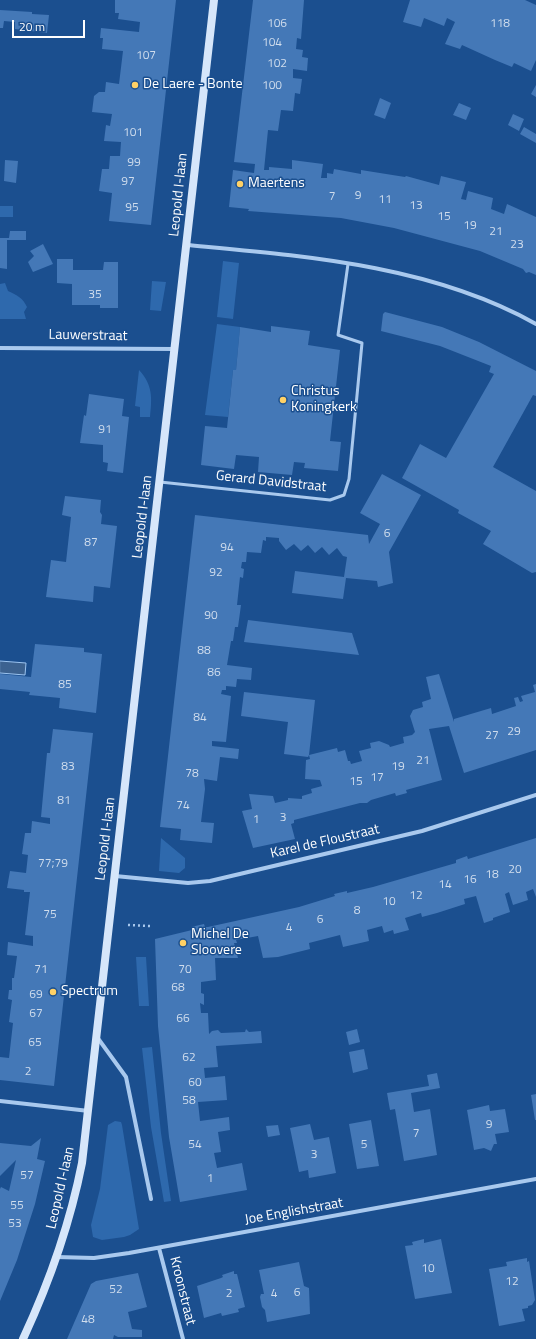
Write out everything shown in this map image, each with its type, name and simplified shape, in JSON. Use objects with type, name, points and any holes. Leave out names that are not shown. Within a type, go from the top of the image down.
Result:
[{"type":"street","name":"Leopold I-laan","points":[[23,1339],[56,1257],[77,1187],[89,1111],[214,0]]},
{"type":"street","points":[[187,245],[348,264],[397,273],[477,297],[536,324]]},
{"type":"street","name":"Lauwerstraat","points":[[0,348],[175,349]]},
{"type":"street","name":"Karel de Floustraat","points":[[115,876],[188,883],[210,881],[422,831],[536,795]]},
{"type":"street","points":[[97,1037],[126,1077],[151,1199]]},
{"type":"street","points":[[0,1101],[89,1111]]},
{"type":"street","name":"Joe Englishstraat","points":[[56,1257],[94,1258],[159,1248],[536,1179]]},
{"type":"street","name":"Kroonstraat","points":[[159,1248],[183,1339]]},
{"type":"lane","name":"Gerard Davidstraat","points":[[160,482],[330,500],[344,495],[349,479],[362,343],[338,335],[348,264]]},
{"type":"path","points":[[128,925],[150,926]]},
{"type":"shaded area","points":[[0,206],[13,206],[13,217],[0,217]]},
{"type":"shaded area","points":[[223,261],[239,263],[233,319],[217,317]]},
{"type":"shaded area","points":[[152,281],[166,282],[161,311],[150,310]]},
{"type":"shaded area","points":[[5,283],[8,291],[24,301],[27,307],[24,312],[26,319],[0,319],[0,284]]},
{"type":"shaded area","points":[[217,324],[240,327],[236,370],[233,370],[228,417],[205,415]]},
{"type":"shaded area","points":[[139,370],[149,386],[151,404],[150,417],[140,417],[140,407],[135,406]]},
{"type":"shaded area","points":[[0,661],[26,663],[25,675],[0,673]]},
{"type":"shaded area","points":[[161,838],[185,858],[185,868],[179,873],[159,871]]},
{"type":"shaded area","points":[[136,957],[146,957],[149,1006],[139,1006]]},
{"type":"shaded area","points":[[152,1047],[161,1133],[171,1201],[164,1202],[151,1127],[142,1048]]},
{"type":"shaded area","points":[[115,1121],[121,1122],[122,1125],[139,1229],[124,1237],[102,1240],[93,1237],[91,1225],[100,1189],[108,1125]]},
{"type":"building","points":[[115,0],[176,0],[151,225],[109,221],[112,193],[99,191],[102,169],[109,169],[110,156],[120,156],[121,142],[104,141],[106,125],[110,126],[112,114],[92,112],[94,96],[99,92],[105,92],[106,82],[119,84],[123,51],[102,49],[103,38],[100,38],[101,28],[139,32],[140,22],[118,19],[119,13],[115,13]]},
{"type":"building","points":[[253,0],[304,0],[301,39],[297,38],[296,49],[303,50],[302,57],[308,58],[307,71],[293,69],[293,78],[302,79],[300,94],[295,93],[293,111],[281,110],[278,131],[268,130],[264,170],[269,170],[269,167],[292,169],[292,160],[323,164],[321,178],[327,178],[327,173],[333,174],[334,169],[361,174],[361,170],[406,176],[439,185],[441,176],[466,182],[461,199],[466,200],[468,191],[493,198],[491,209],[504,214],[507,204],[536,217],[536,275],[529,272],[526,273],[523,269],[480,251],[394,228],[341,218],[248,211],[249,209],[229,207],[233,170],[254,173],[255,164],[234,162]]},
{"type":"building","points":[[410,0],[525,0],[536,5],[536,60],[531,71],[514,63],[512,67],[462,45],[460,49],[445,44],[455,22],[447,18],[444,26],[424,18],[421,27],[403,22]]},
{"type":"building","points":[[0,10],[32,12],[32,14],[49,15],[47,33],[15,29],[15,22],[4,21],[3,28],[0,28]]},
{"type":"building","points":[[536,85],[536,97],[531,94]]},
{"type":"building","points":[[380,98],[391,103],[385,119],[374,115]]},
{"type":"building","points":[[459,103],[471,108],[466,120],[453,115]]},
{"type":"building","points":[[513,114],[524,119],[519,131],[508,125]]},
{"type":"building","points":[[524,127],[536,134],[536,143],[520,134]]},
{"type":"building","points":[[5,160],[18,161],[16,183],[4,181]]},
{"type":"building","points":[[10,231],[26,231],[26,240],[7,240],[7,269],[0,268],[0,238],[9,238]]},
{"type":"building","points":[[43,244],[53,264],[33,272],[28,262],[34,256],[30,251]]},
{"type":"building","points":[[57,259],[73,259],[73,270],[103,270],[104,262],[118,262],[118,308],[100,308],[100,305],[72,305],[72,284],[57,283]]},
{"type":"building","points":[[385,312],[442,327],[479,342],[536,371],[536,396],[533,395],[493,467],[536,491],[536,572],[532,573],[483,544],[491,531],[458,513],[459,510],[402,478],[420,444],[446,458],[494,374],[489,372],[491,366],[440,346],[381,331],[383,314]]},
{"type":"building","name":"Christus Koningkerk","points":[[271,326],[310,331],[308,345],[340,350],[330,441],[341,442],[338,471],[304,468],[305,463],[294,462],[292,475],[258,472],[259,457],[236,455],[234,469],[201,465],[205,426],[227,428],[233,370],[236,370],[240,327],[271,332]]},
{"type":"building","points":[[89,394],[124,399],[122,416],[129,417],[123,473],[107,471],[108,463],[103,462],[103,445],[80,443]]},
{"type":"building","points":[[382,474],[421,495],[389,552],[393,583],[378,587],[377,581],[346,578],[343,599],[292,593],[295,571],[344,577],[347,557],[343,556],[337,548],[329,555],[322,547],[315,553],[308,545],[301,551],[294,544],[286,550],[279,541],[279,538],[266,537],[266,541],[263,540],[261,553],[247,552],[246,562],[242,562],[241,568],[244,569],[243,578],[240,577],[237,605],[241,605],[238,627],[235,627],[227,665],[252,668],[251,680],[237,679],[236,687],[226,686],[226,690],[222,690],[221,694],[231,696],[226,742],[212,741],[212,746],[239,749],[238,759],[220,757],[217,781],[204,779],[205,789],[201,822],[214,823],[212,843],[180,840],[181,829],[160,827],[195,515],[368,535],[369,544],[380,524],[360,513]]},
{"type":"building","points":[[65,496],[101,500],[101,524],[117,526],[110,588],[94,586],[93,602],[46,597],[51,560],[66,562],[71,517],[62,515]]},
{"type":"building","points":[[248,620],[352,633],[359,655],[244,642]]},
{"type":"building","points":[[35,644],[84,648],[84,652],[102,654],[96,713],[59,708],[60,698],[29,695],[30,692],[0,689],[0,674],[31,677]]},
{"type":"building","points":[[439,674],[454,722],[454,719],[491,708],[492,714],[516,706],[514,698],[518,697],[520,702],[523,701],[521,696],[535,692],[533,685],[536,684],[536,750],[464,773],[449,726],[429,729],[442,780],[406,790],[407,793],[396,796],[395,793],[371,800],[367,803],[360,803],[294,820],[294,823],[291,824],[295,839],[253,848],[242,811],[252,809],[249,794],[273,796],[275,803],[288,800],[288,798],[302,799],[302,796],[312,793],[311,789],[322,786],[320,780],[305,779],[306,760],[310,759],[309,755],[337,748],[338,752],[345,750],[348,761],[350,761],[351,764],[362,761],[359,751],[371,748],[370,743],[379,741],[389,745],[390,747],[404,743],[403,737],[412,735],[415,732],[410,716],[413,710],[423,707],[422,702],[431,699],[426,677]]},
{"type":"building","points":[[244,692],[315,700],[308,757],[284,754],[288,722],[241,716]]},
{"type":"building","points":[[53,729],[93,733],[54,1086],[0,1080],[0,1057],[9,1058],[13,1023],[9,1022],[12,1000],[8,999],[9,990],[12,990],[12,978],[14,978],[17,956],[7,955],[8,942],[33,946],[33,936],[25,935],[30,892],[7,888],[10,871],[26,873],[28,855],[22,854],[25,833],[31,833],[32,821],[50,824],[50,818],[41,817],[47,753],[50,753]]},
{"type":"building","points":[[536,838],[536,897],[533,889],[526,892],[528,900],[513,905],[509,892],[505,894],[510,912],[493,918],[493,920],[484,923],[476,896],[464,899],[465,904],[437,913],[422,917],[421,913],[405,918],[409,930],[394,934],[393,930],[384,933],[382,926],[367,930],[369,941],[343,947],[340,935],[309,943],[310,949],[278,957],[263,958],[258,936],[236,940],[237,943],[234,943],[238,958],[215,958],[216,980],[201,982],[201,993],[204,994],[204,1005],[200,1003],[201,1013],[208,1013],[209,1034],[212,1031],[218,1030],[221,1033],[245,1032],[246,1029],[249,1032],[261,1031],[262,1043],[216,1046],[218,1067],[204,1068],[205,1078],[225,1076],[227,1100],[198,1102],[200,1121],[229,1117],[230,1130],[218,1132],[221,1152],[214,1153],[217,1168],[242,1163],[247,1190],[180,1202],[169,1137],[158,1026],[155,939],[192,930],[191,927],[204,924],[205,927],[208,927],[299,907],[335,896],[334,894],[347,891],[347,893],[373,887],[456,863],[456,860],[467,856],[468,859]]},
{"type":"building","points":[[357,1029],[360,1042],[349,1045],[346,1032]]},
{"type":"building","points":[[364,1049],[368,1069],[353,1073],[349,1052]]},
{"type":"building","points":[[437,1073],[440,1088],[411,1093],[414,1112],[430,1109],[437,1155],[404,1161],[395,1109],[390,1110],[387,1093],[429,1086],[427,1075]]},
{"type":"building","points":[[536,1094],[536,1120],[535,1120],[531,1095]]},
{"type":"building","points":[[489,1105],[490,1111],[505,1109],[509,1132],[495,1134],[497,1144],[494,1144],[491,1151],[484,1148],[474,1150],[467,1110]]},
{"type":"building","points":[[371,1120],[379,1166],[357,1169],[349,1124]]},
{"type":"building","points":[[310,1124],[314,1140],[329,1137],[336,1173],[309,1178],[308,1170],[299,1172],[290,1128]]},
{"type":"building","points":[[278,1125],[280,1135],[268,1137],[266,1126]]},
{"type":"building","points":[[41,1138],[37,1159],[45,1161],[35,1204],[17,1260],[0,1301],[0,1189],[1,1187],[9,1191],[16,1160],[0,1176],[0,1143],[31,1146]]},
{"type":"building","points":[[424,1239],[424,1243],[441,1239],[452,1293],[415,1299],[405,1246],[413,1245],[412,1242]]},
{"type":"building","points":[[527,1258],[527,1262],[529,1261],[535,1300],[532,1305],[528,1306],[528,1308],[522,1309],[525,1321],[499,1326],[489,1269],[507,1266],[506,1262]]},
{"type":"building","points":[[299,1262],[304,1286],[309,1288],[310,1314],[267,1322],[265,1310],[262,1307],[260,1297],[261,1294],[264,1294],[259,1270]]},
{"type":"building","points":[[234,1271],[234,1274],[237,1274],[245,1307],[238,1309],[239,1312],[222,1316],[221,1313],[204,1318],[197,1286],[221,1278],[223,1277],[222,1275]]},
{"type":"building","points":[[138,1273],[147,1307],[128,1312],[132,1329],[142,1330],[142,1337],[118,1337],[114,1335],[113,1339],[67,1339],[91,1284],[96,1281]]},
{"type":"place","name":"De Laere - Bonte","points":[[135,85]]},
{"type":"place","name":"Maertens","points":[[240,184]]},
{"type":"place","name":"Christus Koningkerk","points":[[283,400]]},
{"type":"place","name":"Michel De Sloovere","points":[[183,943]]},
{"type":"place","name":"Spectrum","points":[[53,992]]}]
